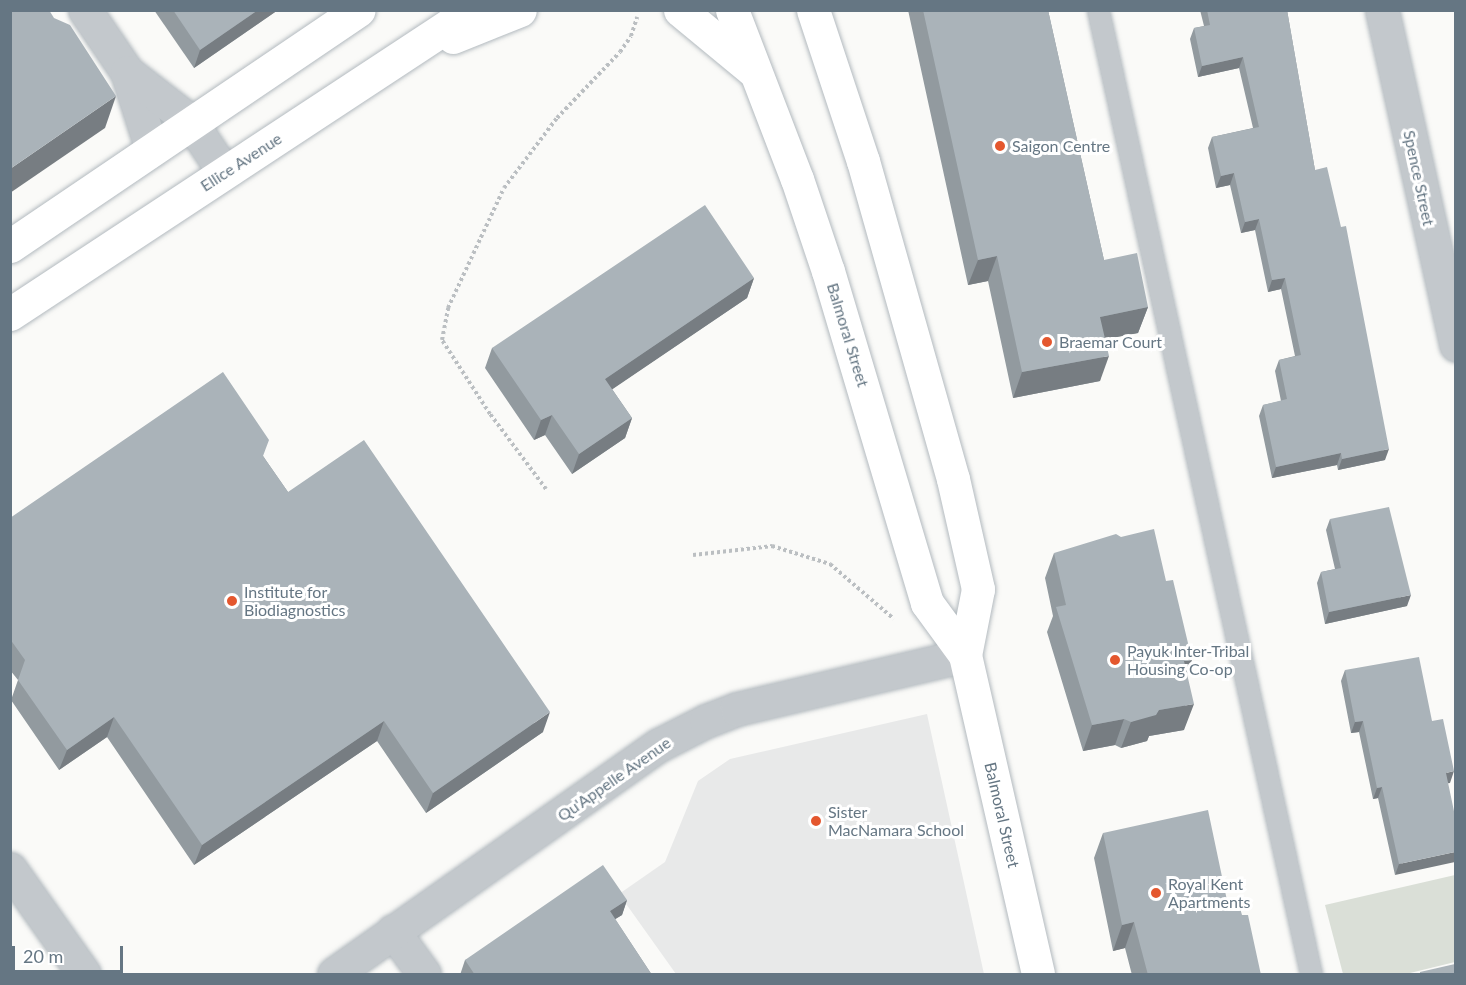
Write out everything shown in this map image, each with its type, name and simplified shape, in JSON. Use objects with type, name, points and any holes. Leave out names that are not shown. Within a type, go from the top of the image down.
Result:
[{"type":"main road","points":[[10,246],[152,150],[190,121],[359,10]]},
{"type":"main road","name":"Ellice Avenue","points":[[10,314],[224,172],[412,53],[472,10]]},
{"type":"main road","points":[[412,53],[520,10]]},
{"type":"main road","points":[[680,10],[758,75]]},
{"type":"main road","name":"Balmoral Street","points":[[732,10],[758,75],[828,271],[927,603],[965,655],[1038,975]]},
{"type":"main road","name":"Balmoral Street","points":[[813,10],[863,160],[953,479],[978,589],[965,655]]},
{"type":"street","points":[[85,10],[127,72],[152,150]]},
{"type":"street","name":"Spence Street","points":[[1382,10],[1455,345]]},
{"type":"street","points":[[127,72],[190,121],[224,172]]},
{"type":"street","name":"Qu'Appelle Avenue","points":[[334,975],[393,931],[659,745],[706,721],[737,709],[965,655]]},
{"type":"street","points":[[10,869],[84,975]]},
{"type":"street","points":[[393,931],[424,975]]},
{"type":"lane","points":[[1098,10],[1311,975]]},
{"type":"path","points":[[546,489],[490,414],[442,340],[448,308],[504,188],[557,118],[620,52],[631,36],[637,16]]},
{"type":"path","points":[[693,555],[772,546],[830,564],[895,620]]},
{"type":"shaded area","name":"Sister MacNamara School","points":[[927,714],[984,974],[676,974],[619,894],[665,862],[698,781],[730,759]]},
{"type":"shaded area","points":[[1455,875],[1455,962],[1406,974],[1343,974],[1325,905]]},
{"type":"building","points":[[10,10],[49,10],[54,18],[70,25],[116,96],[10,169]]},
{"type":"building","points":[[173,10],[258,10],[200,50]]},
{"type":"building","name":"Saigon Centre","points":[[923,10],[1048,10],[1104,260],[1137,253],[1148,307],[1100,317],[1109,356],[1022,372],[997,256],[978,260]]},
{"type":"building","points":[[1207,10],[1287,10],[1315,170],[1327,167],[1341,227],[1346,226],[1389,449],[1342,459],[1341,453],[1276,467],[1263,405],[1287,399],[1279,360],[1301,355],[1285,278],[1272,280],[1259,219],[1245,222],[1234,173],[1221,176],[1212,137],[1259,127],[1243,57],[1202,66],[1194,28],[1210,25]]},
{"type":"building","points":[[705,205],[754,278],[605,379],[632,418],[579,454],[552,415],[541,420],[492,348]]},
{"type":"building","name":"Institute for Biodiagnostics","points":[[223,372],[269,440],[263,456],[288,492],[364,440],[550,712],[433,793],[384,721],[202,845],[114,717],[67,750],[18,680],[25,660],[10,639],[10,518]]},
{"type":"building","points":[[1389,507],[1411,595],[1329,612],[1321,572],[1341,568],[1330,519]]},
{"type":"building","name":"Payuk Inter-Tribal Housing Co-op","points":[[1154,529],[1166,581],[1173,580],[1192,660],[1184,661],[1194,704],[1159,710],[1156,715],[1131,722],[1124,719],[1092,725],[1056,607],[1066,605],[1054,553],[1116,534],[1121,537]]},
{"type":"building","points":[[1419,657],[1432,721],[1443,719],[1454,771],[1446,773],[1455,816],[1455,852],[1399,864],[1382,787],[1377,788],[1363,721],[1355,722],[1345,670]]},
{"type":"building","points":[[1208,810],[1229,910],[1240,908],[1242,915],[1248,915],[1261,975],[1148,975],[1134,922],[1122,925],[1103,833]]},
{"type":"building","points":[[603,865],[627,900],[610,911],[652,975],[475,975],[465,960]]},
{"type":"building","points":[[1455,964],[1455,975],[1420,975],[1420,972]]},
{"type":"place","name":"Saigon Centre","points":[[1000,146]]},
{"type":"place","name":"Braemar Court","points":[[1047,342]]},
{"type":"place","name":"Institute for Biodiagnostics","points":[[232,601]]},
{"type":"place","name":"Payuk Inter-Tribal Housing Co-op","points":[[1115,660]]},
{"type":"place","name":"Sister MacNamara School","points":[[816,821]]},
{"type":"place","name":"Royal Kent Apartments","points":[[1156,893]]}]
